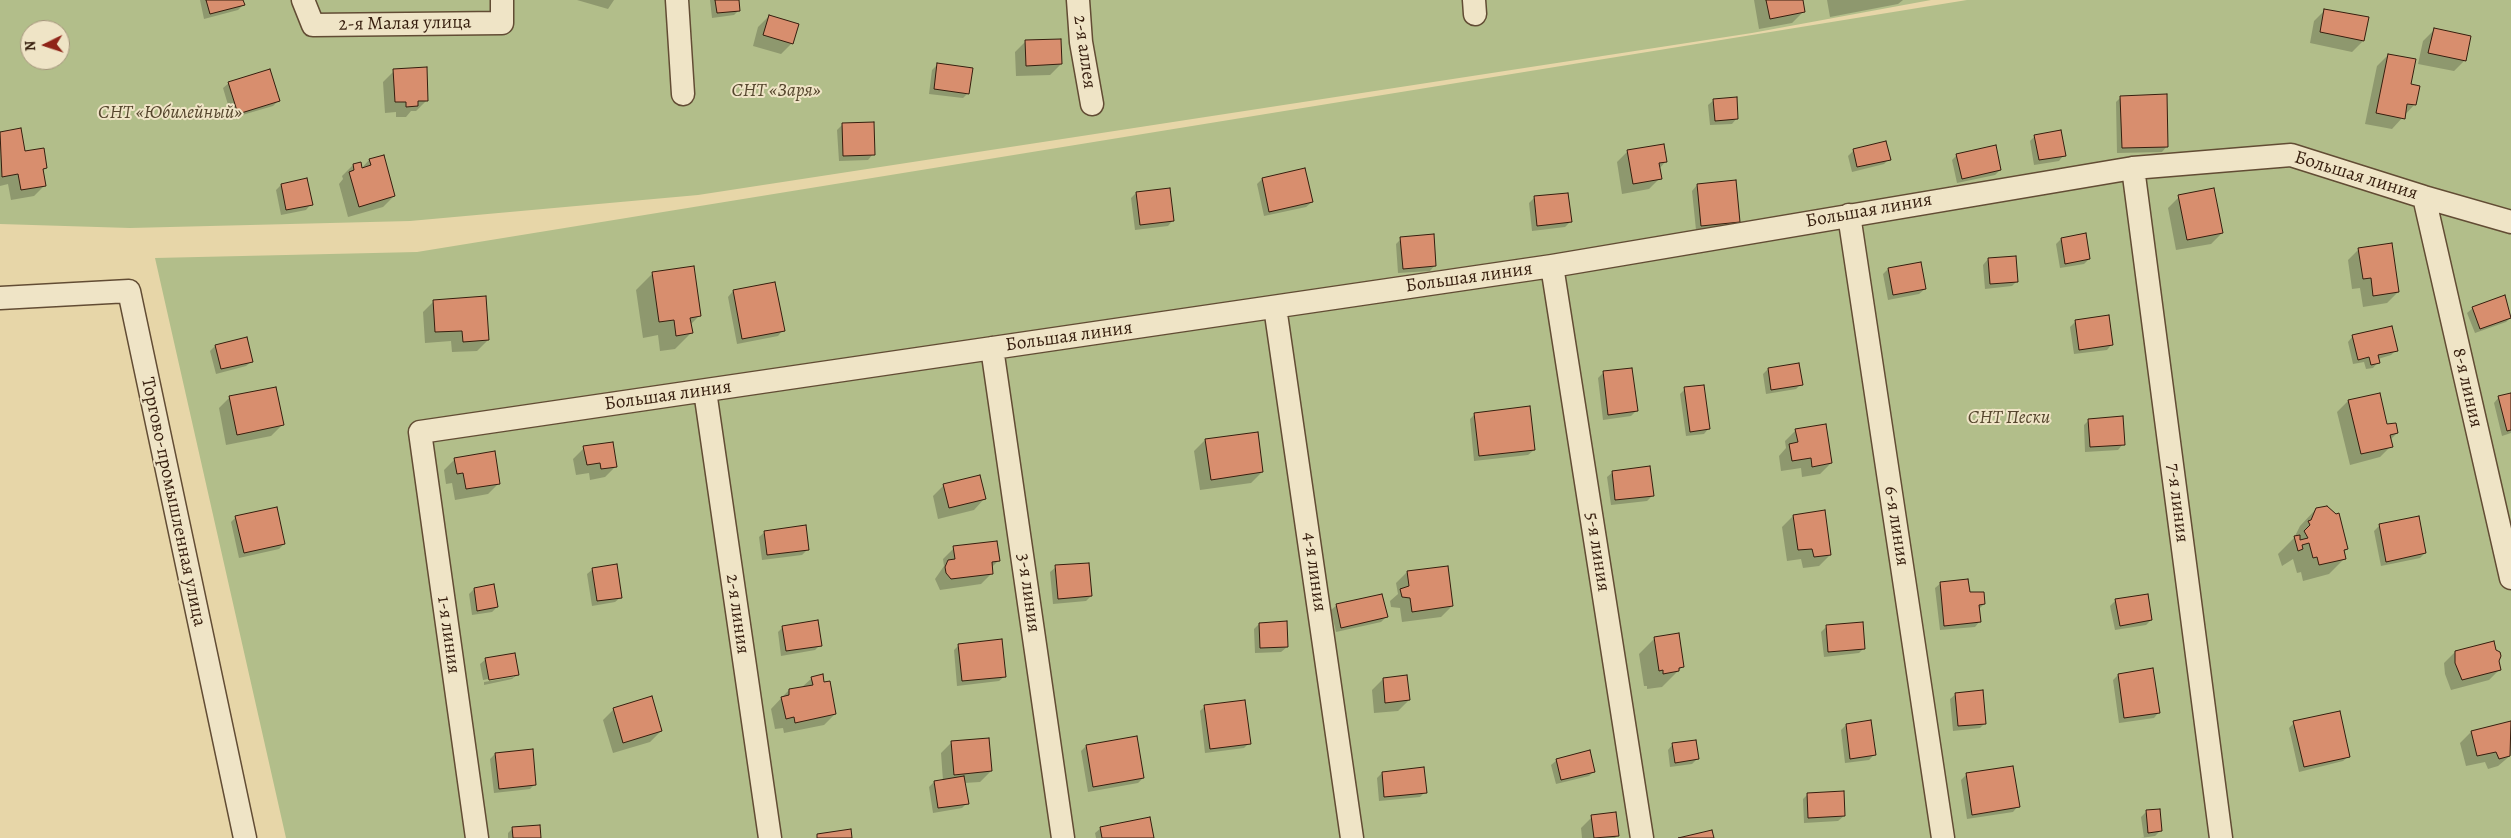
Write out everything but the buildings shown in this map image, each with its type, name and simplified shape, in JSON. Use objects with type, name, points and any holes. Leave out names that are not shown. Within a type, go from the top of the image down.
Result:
[{"type":"street","name":"2-я Малая улица","points":[[303,0],[313,25],[502,23],[502,0]]},
{"type":"street","points":[[676,0],[683,94]]},
{"type":"street","name":"2-я аллея","points":[[1078,0],[1081,42],[1092,104]]},
{"type":"street","name":"Большая линия","points":[[420,432],[1552,266],[1849,214],[2133,168],[2291,155],[2511,222]]},
{"type":"street","name":"7-я линия","points":[[2133,168],[2221,838]]},
{"type":"street","name":"8-я линия","points":[[2424,197],[2511,578]]},
{"type":"street","name":"6-я линия","points":[[1849,214],[1944,838]]},
{"type":"street","name":"5-я линия","points":[[1552,266],[1642,838]]},
{"type":"street","name":"Торгово-промышленная улица","points":[[0,298],[129,291],[245,838]]},
{"type":"street","name":"4-я линия","points":[[1275,307],[1352,838]]},
{"type":"street","name":"3-я линия","points":[[992,348],[1063,838]]},
{"type":"street","name":"2-я линия","points":[[705,390],[770,838]]},
{"type":"street","name":"1-я линия","points":[[420,432],[476,838]]},
{"type":"green space","points":[[0,0],[1931,0],[1752,33],[698,195],[410,221],[130,228],[0,224]]},
{"type":"green space","name":"СНТ Пески","points":[[1967,0],[2511,0],[2511,838],[286,838],[155,258],[417,252]]},
{"type":"park label","name":"СНТ «Заря»","points":[[776,91]]},
{"type":"park label","name":"СНТ «Юбилейный»","points":[[170,113]]}]
